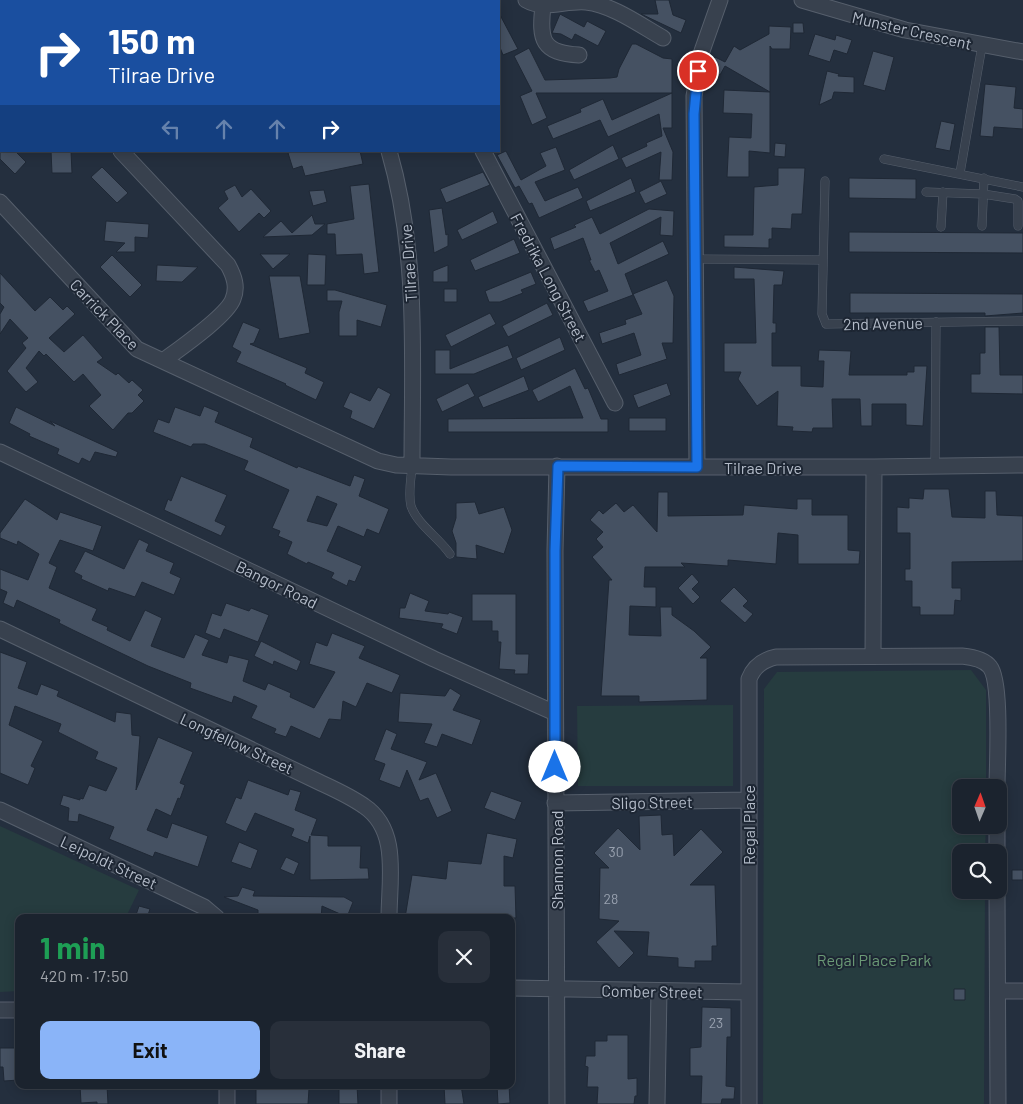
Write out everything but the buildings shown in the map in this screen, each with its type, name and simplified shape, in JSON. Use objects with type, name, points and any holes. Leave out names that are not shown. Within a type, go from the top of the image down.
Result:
[{"type":"street","points":[[526,0],[543,6],[576,2],[595,4],[622,15],[663,38]]},
{"type":"street","points":[[697,467],[694,96],[702,50],[720,0]]},
{"type":"street","name":"Munster Crescent","points":[[802,0],[905,30],[982,46],[1023,52]]},
{"type":"street","points":[[543,6],[541,30],[550,48],[560,54],[579,55]]},
{"type":"street","points":[[122,152],[228,265],[234,280],[235,293],[228,308],[163,362]]},
{"type":"street","name":"Tilrae Drive","points":[[389,152],[404,212],[409,244],[412,330],[412,467]]},
{"type":"street","name":"Fredrika Long Street","points":[[484,152],[615,403]]},
{"type":"street","name":"Carrick Place","points":[[0,202],[130,342],[144,354],[163,362]]},
{"type":"street","name":"Tilrae Drive","points":[[163,362],[357,453],[378,461],[412,467],[874,467],[1023,465]]},
{"type":"street","name":"Bangor Road","points":[[0,452],[434,659],[555,713]]},
{"type":"street","name":"Shannon Road","points":[[557,1104],[555,713],[558,466]]},
{"type":"street","points":[[873,656],[874,467]]},
{"type":"street","name":"Longfellow Street","points":[[0,629],[319,782],[364,806],[381,822],[387,835],[390,849],[389,914]]},
{"type":"street","name":"Regal Place","points":[[749,1104],[747,992],[749,679],[751,672],[764,660],[776,657],[962,656],[977,658],[989,665],[994,672],[997,703],[997,779]]},
{"type":"street","name":"Sligo Street","points":[[555,803],[748,800]]},
{"type":"street","name":"Leipoldt Street","points":[[0,810],[204,907],[212,914]]},
{"type":"street","points":[[997,899],[998,1104]]},
{"type":"street","name":"Comber Street","points":[[515,988],[556,987],[747,992]]},
{"type":"street","points":[[657,1104],[659,991]]},
{"type":"street","points":[[998,991],[1023,991]]},
{"type":"street","points":[[0,1010],[15,1010]]},
{"type":"street","points":[[227,1089],[227,1104]]},
{"type":"street","points":[[389,1089],[389,1104]]},
{"type":"lane","points":[[960,173],[982,46]]},
{"type":"lane","points":[[884,159],[1023,187]]},
{"type":"lane","points":[[982,226],[984,178]]},
{"type":"lane","name":"2nd Avenue","points":[[825,181],[822,314],[826,324],[1023,321]]},
{"type":"lane","points":[[926,192],[983,194],[1016,199],[1018,201],[1018,226]]},
{"type":"lane","points":[[941,226],[943,192]]},
{"type":"lane","points":[[694,259],[823,260]]},
{"type":"lane","points":[[935,466],[936,322]]},
{"type":"lane","points":[[412,467],[410,496],[414,513],[450,554]]},
{"type":"green space","name":"Regal Place Park","points":[[971,670],[986,690],[986,779],[952,779],[952,834],[986,834],[985,844],[952,844],[952,899],[985,899],[984,1104],[763,1104],[764,689],[777,672]]},
{"type":"green space","points":[[733,705],[733,786],[578,786],[577,706]]},
{"type":"green space","points":[[0,826],[139,890],[127,914],[15,914],[15,991],[0,992]]},
{"type":"route","points":[[555,767],[555,551],[558,466],[697,467],[694,365],[694,96],[698,71]]}]
